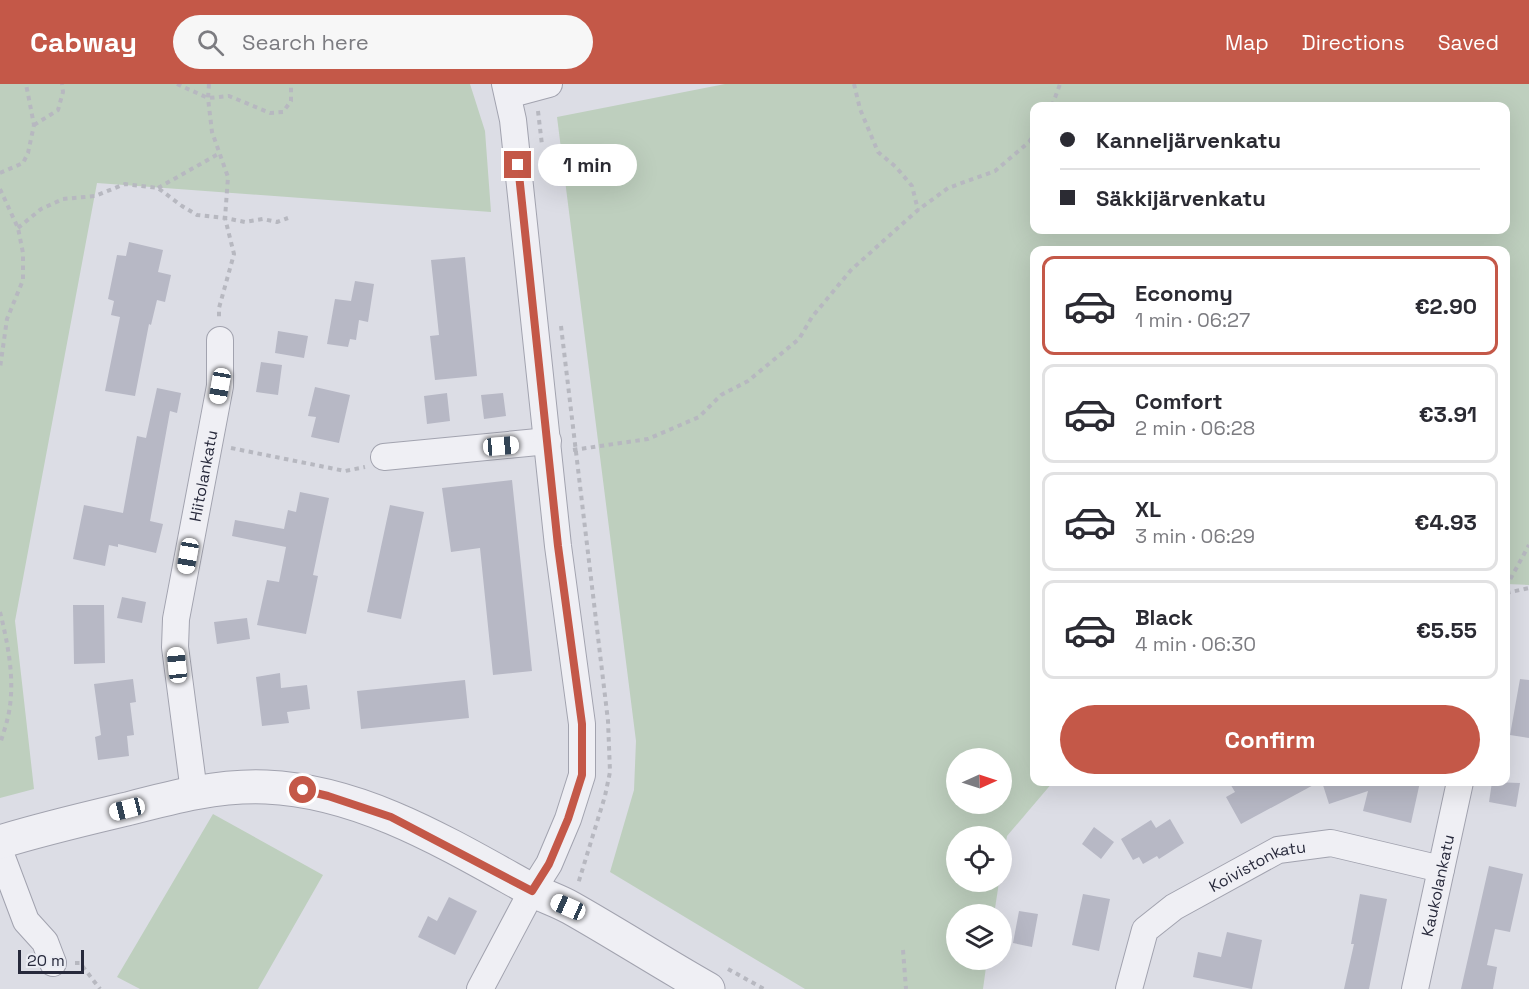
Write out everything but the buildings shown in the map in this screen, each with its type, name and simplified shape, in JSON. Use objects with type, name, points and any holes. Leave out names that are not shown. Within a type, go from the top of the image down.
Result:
[{"type":"street","points":[[480,989],[532,891],[549,864],[568,819],[582,775],[582,724],[558,546],[517,154],[507,90],[549,84]]},
{"type":"street","name":"Hiitolankatu","points":[[194,792],[175,647],[176,619],[220,386],[220,340]]},
{"type":"street","points":[[384,457],[548,441]]},
{"type":"street","name":"Kaukolankatu","points":[[1415,989],[1459,786]]},
{"type":"street","points":[[0,842],[194,792],[222,788],[266,787],[303,790],[391,817],[532,891],[568,907],[708,989]]},
{"type":"street","name":"Koivistonkatu","points":[[1130,989],[1145,930],[1174,907],[1278,850],[1331,843],[1441,869]]},
{"type":"street","points":[[0,852],[26,921],[45,942],[53,963]]},
{"type":"path","points":[[0,173],[23,163],[28,153],[34,125],[26,84]]},
{"type":"path","points":[[34,125],[58,110],[63,92],[62,84]]},
{"type":"path","points":[[177,84],[208,98],[229,96],[270,113],[283,112],[291,101],[291,84]]},
{"type":"path","points":[[209,84],[208,98],[212,132],[228,177],[225,218],[234,254],[219,308],[220,340]]},
{"type":"path","points":[[854,84],[860,109],[878,152],[896,167],[912,186],[918,210]]},
{"type":"path","points":[[1053,102],[1060,84]]},
{"type":"path","points":[[575,449],[648,439],[699,417],[721,395],[748,381],[799,339],[812,317],[851,270],[918,210],[948,188],[995,171],[1030,140]]},
{"type":"path","points":[[158,188],[220,153]]},
{"type":"path","points":[[18,228],[41,209],[63,198],[94,196],[125,184],[158,188],[196,215],[245,222],[264,219],[277,222],[288,218]]},
{"type":"path","points":[[0,189],[18,228],[23,253],[23,280],[7,319],[0,368]]},
{"type":"path","points":[[210,444],[345,471],[364,467],[384,457]]},
{"type":"path","points":[[1510,580],[1529,544]]},
{"type":"path","points":[[1510,592],[1529,588]]},
{"type":"path","points":[[0,612],[12,679],[9,712],[0,744]]},
{"type":"path","points":[[903,951],[906,989]]},
{"type":"path","points":[[53,963],[80,963],[100,989]]},
{"type":"green space","points":[[0,84],[470,84],[485,131],[491,212],[97,183],[15,621],[34,789],[0,798]]},
{"type":"green space","points":[[725,84],[1529,84],[1529,585],[1510,584],[1510,246],[1030,246],[1030,786],[1050,786],[1012,830],[1012,826],[946,826],[946,892],[997,892],[996,904],[946,904],[946,970],[986,970],[983,989],[805,989],[610,872],[634,790],[636,741],[557,117]]},
{"type":"green space","points":[[213,814],[323,875],[258,989],[140,989],[117,977]]},
{"type":"route","points":[[303,790],[391,817],[532,891],[549,864],[568,819],[582,775],[582,724],[558,546],[518,165]]}]
